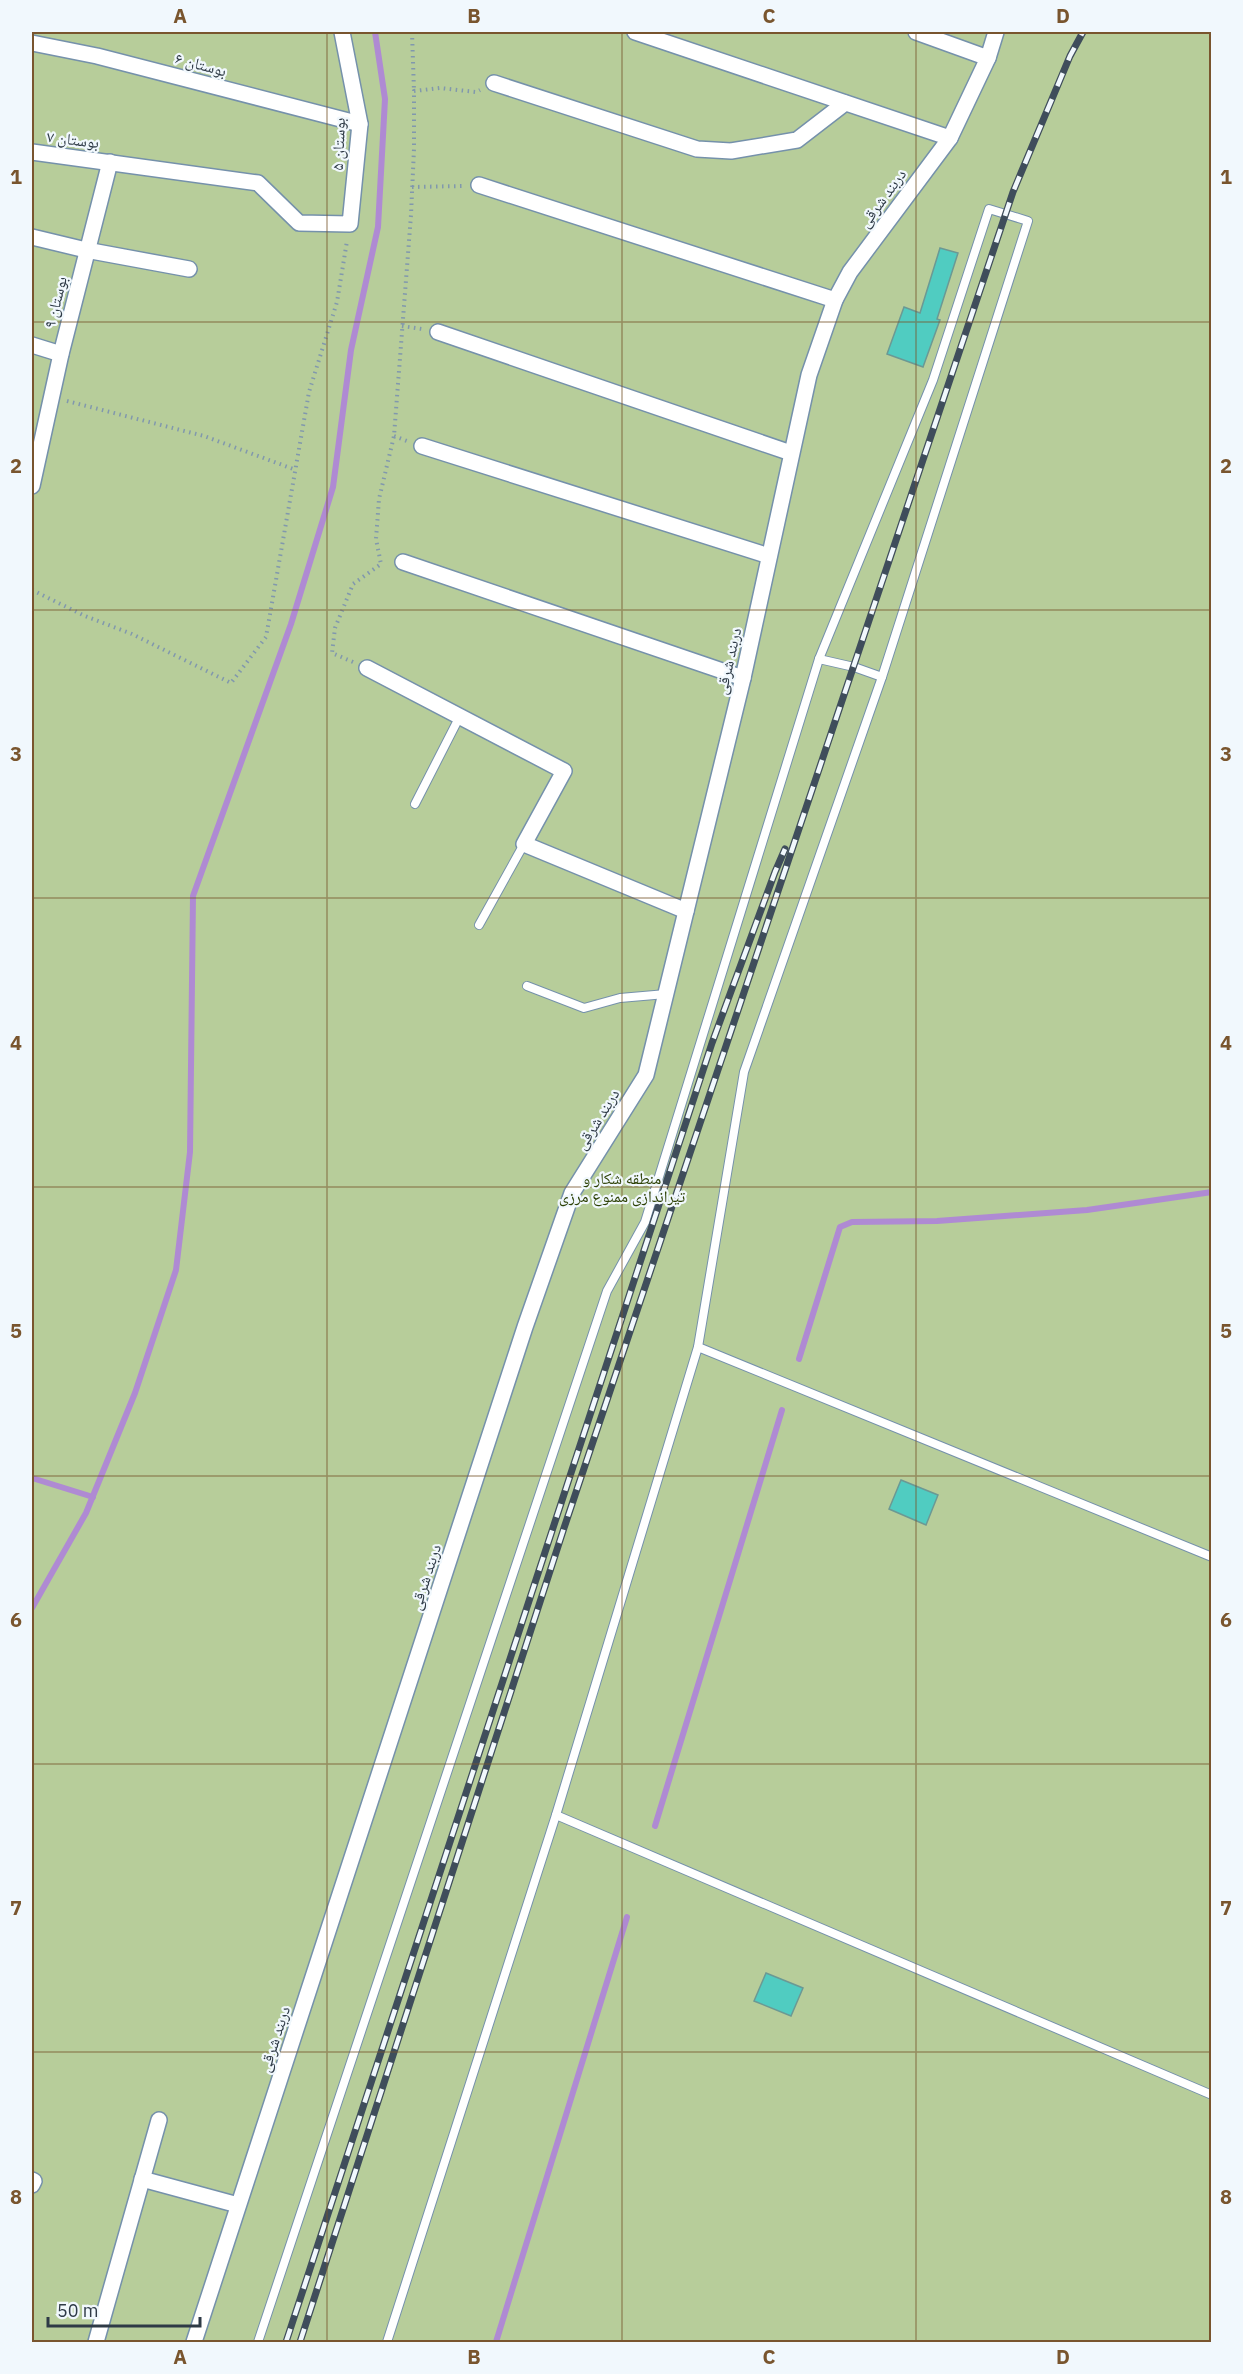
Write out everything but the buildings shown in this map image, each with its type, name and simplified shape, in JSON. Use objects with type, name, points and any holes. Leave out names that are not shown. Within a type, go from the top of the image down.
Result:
[{"type":"street","name":"بوستان ۵","points":[[342,32],[360,124],[350,224]]},
{"type":"street","points":[[636,32],[950,138]]},
{"type":"street","points":[[915,32],[988,58]]},
{"type":"street","name":"دربند شرقی","points":[[194,2343],[525,1327],[572,1193],[646,1075],[742,678],[809,375],[835,300],[850,272],[950,138],[988,58],[996,32]]},
{"type":"street","name":"بوستان ۶","points":[[32,43],[97,56],[360,124]]},
{"type":"street","points":[[494,83],[698,149],[731,151],[797,140],[845,103]]},
{"type":"street","name":"بوستان ۷","points":[[32,152],[258,183],[299,223],[350,224]]},
{"type":"street","name":"بوستان ۹","points":[[32,486],[61,354],[110,162]]},
{"type":"street","points":[[479,185],[835,300]]},
{"type":"street","points":[[32,237],[189,269]]},
{"type":"street","points":[[438,332],[791,453]]},
{"type":"street","points":[[32,345],[61,354]]},
{"type":"street","points":[[422,446],[769,556]]},
{"type":"street","points":[[403,562],[742,678]]},
{"type":"street","points":[[367,668],[564,771],[524,844],[686,911]]},
{"type":"street","points":[[96,2343],[159,2120]]},
{"type":"street","points":[[142,2179],[238,2205]]},
{"type":"street","points":[[32,2181],[34,2181],[32,2185]]},
{"type":"lane","points":[[258,2343],[607,1291],[645,1222],[819,659],[933,380],[989,209],[1028,221],[882,677],[744,1072],[698,1347],[556,1815],[387,2343]]},
{"type":"lane","points":[[819,659],[854,667],[882,677]]},
{"type":"lane","points":[[415,804],[460,716]]},
{"type":"lane","points":[[479,925],[524,844]]},
{"type":"lane","points":[[528,986],[584,1008],[620,998],[666,994]]},
{"type":"lane","points":[[698,1347],[1212,1557]]},
{"type":"lane","points":[[556,1815],[1212,2095]]},
{"type":"path","points":[[367,668],[332,653],[335,628],[353,584],[381,564],[376,539],[379,499],[394,436],[412,187],[414,91],[412,32]]},
{"type":"path","points":[[414,91],[440,88],[476,92],[494,83]]},
{"type":"path","points":[[412,187],[479,185]]},
{"type":"path","points":[[32,590],[86,616],[132,634],[231,683],[267,637],[309,392],[337,302],[350,224]]},
{"type":"path","points":[[51,397],[204,436],[296,470]]},
{"type":"green space","name":"منطقه شکار و تیراندازی ممنوع مرزی","points":[[32,32],[1211,32],[1211,2342],[32,2342]]},
{"type":"waterway","points":[[32,1608],[86,1513],[135,1393],[176,1270],[190,1152],[193,896],[291,624],[333,487],[351,350],[378,227],[385,99],[375,32]]},
{"type":"waterway","points":[[799,1359],[840,1227],[852,1222],[937,1221],[1087,1210],[1212,1192]]},
{"type":"waterway","points":[[655,1826],[782,1410]]},
{"type":"waterway","points":[[32,1478],[93,1497]]},
{"type":"waterway","points":[[496,2342],[627,1917]]},
{"type":"railway","points":[[300,2342],[564,1528],[1013,192],[1070,56],[1083,32]]},
{"type":"railway","points":[[286,2342],[712,1043],[785,849]]}]
